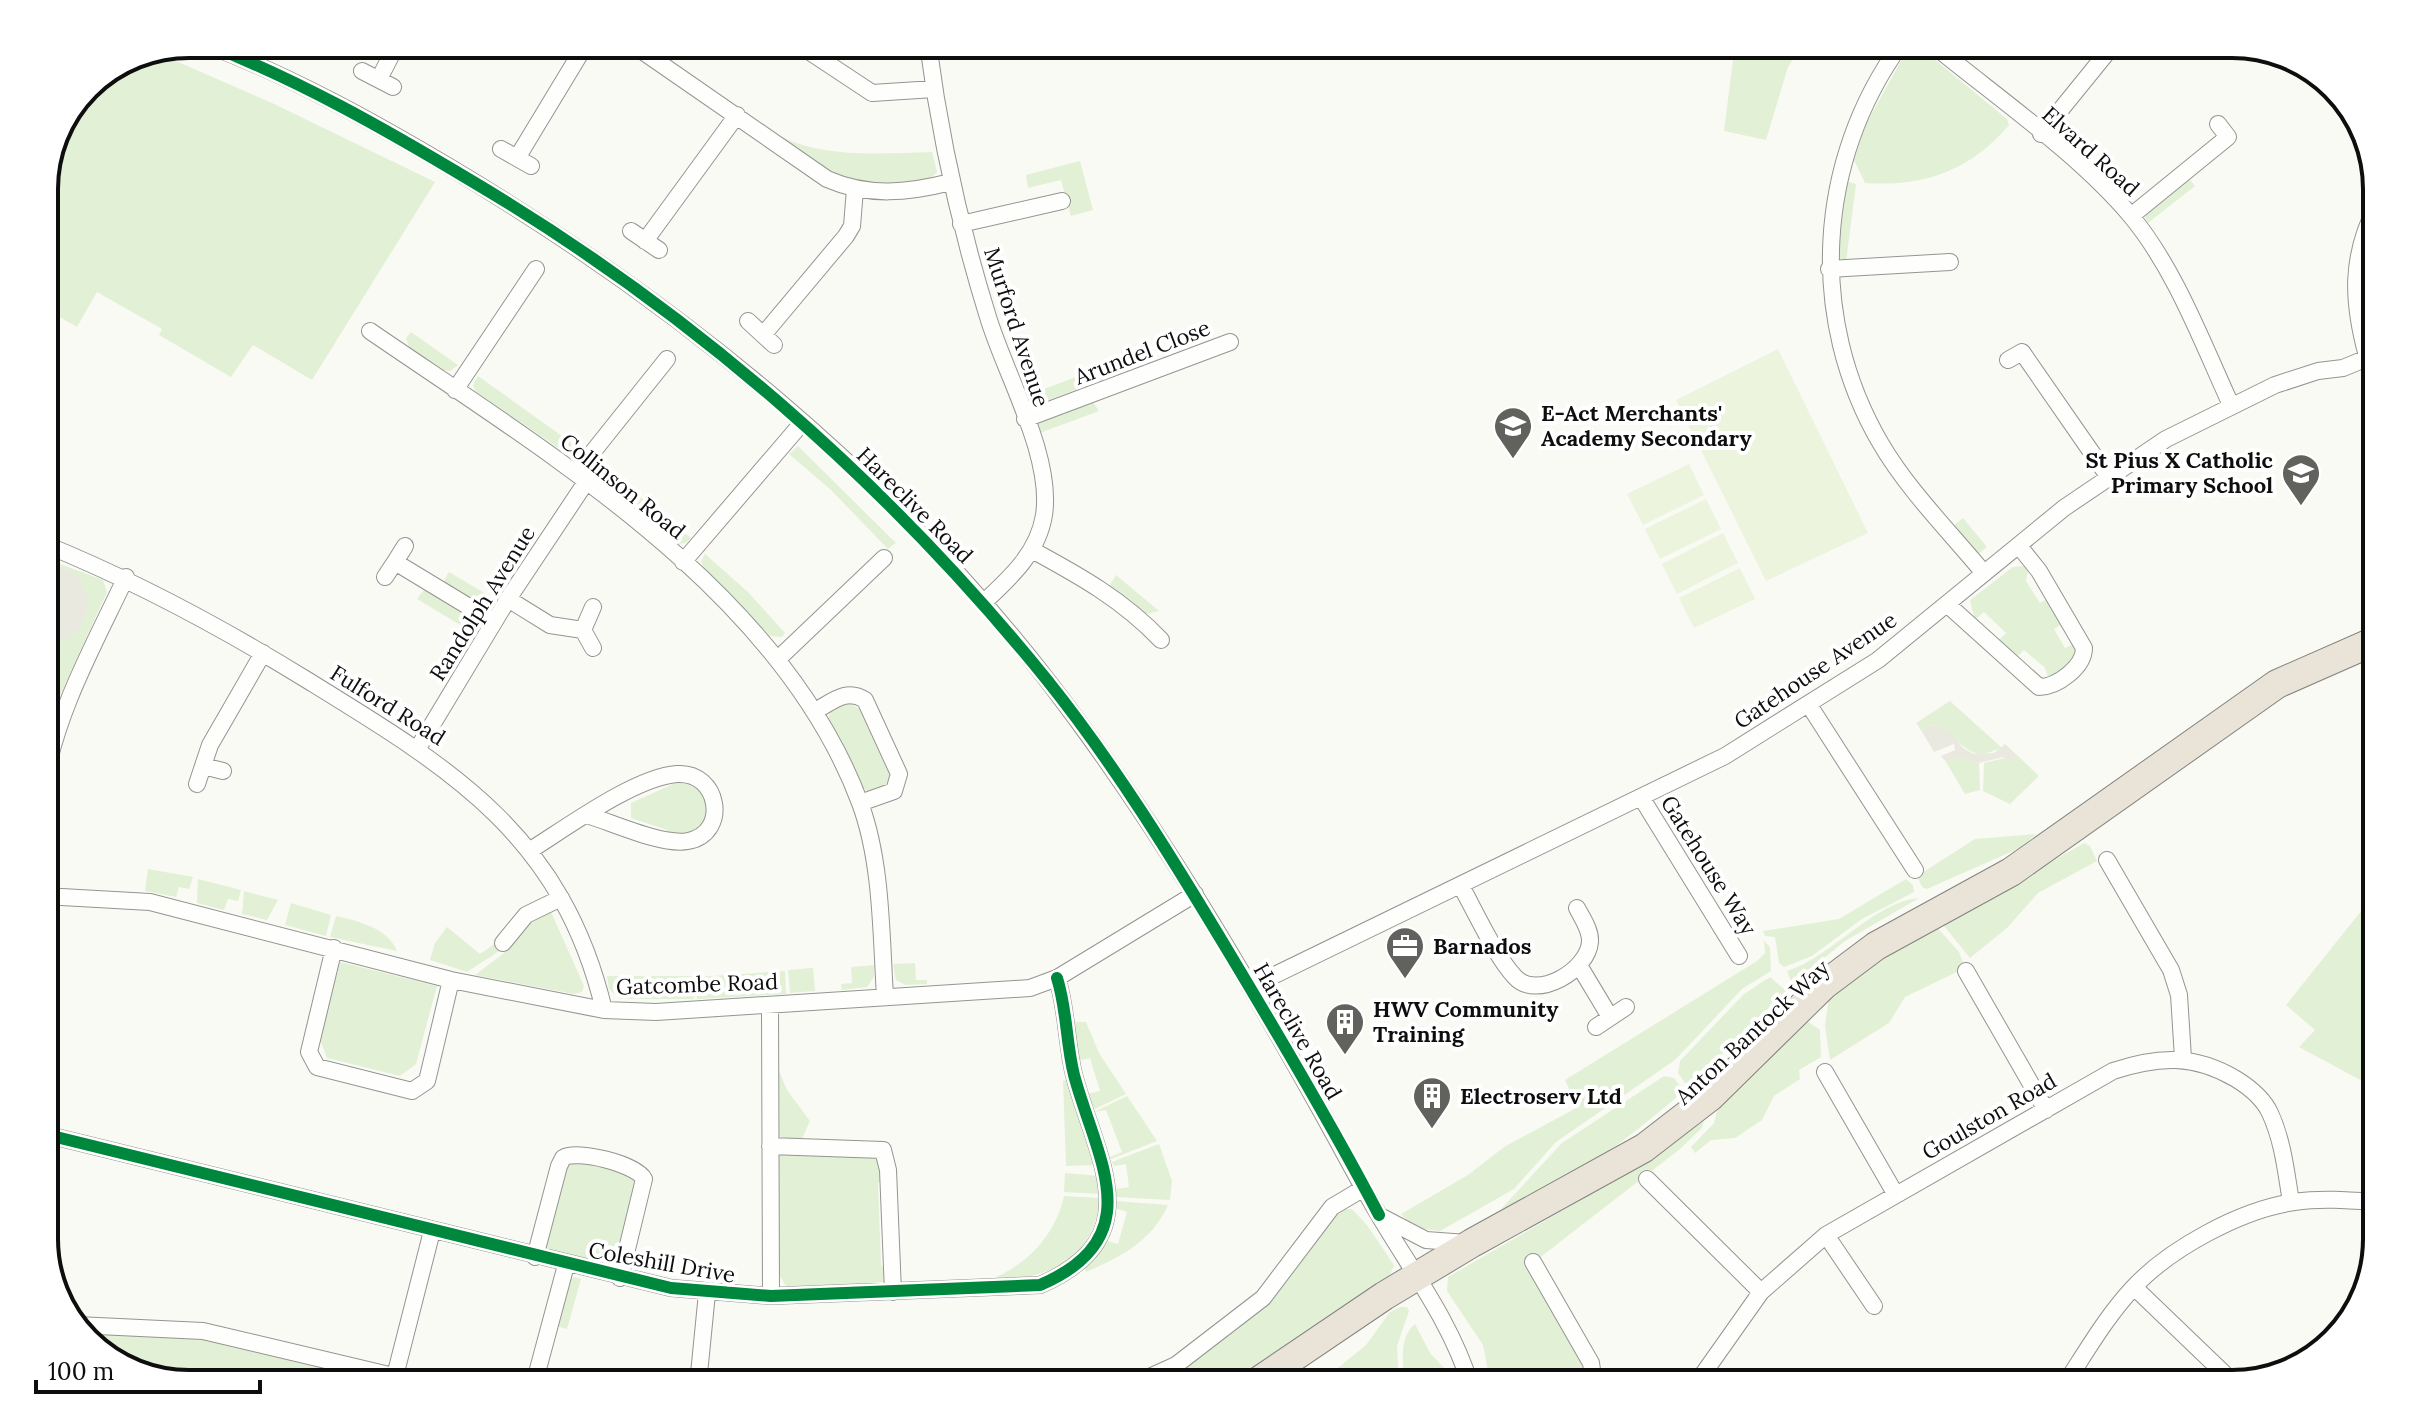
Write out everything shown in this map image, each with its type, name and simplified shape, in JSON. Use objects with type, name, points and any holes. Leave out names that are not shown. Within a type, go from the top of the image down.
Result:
[{"type":"highway","name":"Anton Bantock Way","points":[[1296,1359],[1417,1276],[1565,1189],[1690,1092],[1792,990],[1852,941],[1916,904],[2036,853],[2077,829],[2277,684],[2363,646]]},
{"type":"highway","points":[[1272,1370],[1296,1359]]},
{"type":"highway","points":[[1288,1370],[1296,1359]]},
{"type":"street","name":"Hareclive Road","points":[[237,58],[360,114],[532,217],[710,343],[802,423],[906,521],[983,603],[1050,684],[1123,784],[1195,894],[1417,1276],[1465,1370]]},
{"type":"street","points":[[362,71],[386,83],[393,58]]},
{"type":"street","points":[[501,149],[524,162],[579,58]]},
{"type":"street","points":[[653,58],[827,179],[855,189],[909,191],[951,182]]},
{"type":"street","points":[[819,58],[872,93],[934,89]]},
{"type":"street","name":"Murford Avenue","points":[[930,58],[961,224],[988,320],[1044,476],[1044,515],[1032,550],[983,603]]},
{"type":"street","points":[[1891,58],[1852,131],[1836,186],[1829,269],[1846,364],[1869,422],[1898,469],[1983,572]]},
{"type":"street","name":"Elvard Road","points":[[1949,58],[2097,181],[2131,216],[2156,252],[2231,405]]},
{"type":"street","points":[[2041,134],[2103,58]]},
{"type":"street","points":[[645,241],[737,115]]},
{"type":"street","points":[[2131,216],[2227,136]]},
{"type":"street","points":[[748,321],[768,340],[852,226],[855,189]]},
{"type":"street","points":[[961,224],[1062,201]]},
{"type":"street","points":[[2363,234],[2354,287],[2355,315],[2363,334]]},
{"type":"street","points":[[1829,269],[1950,262]]},
{"type":"street","points":[[455,390],[536,269]]},
{"type":"street","name":"Collinson Road","points":[[370,331],[581,478],[683,562],[779,658],[817,710],[860,803],[878,897],[885,996]]},
{"type":"street","name":"Arundel Close","points":[[1025,419],[1230,342]]},
{"type":"street","points":[[2021,352],[2108,476]]},
{"type":"street","name":"Randolph Avenue","points":[[418,748],[581,478],[667,359]]},
{"type":"street","name":"Gatehouse Avenue","points":[[1250,987],[1725,756],[1878,660],[1948,605],[1983,572],[2108,476],[2231,405],[2318,371],[2350,366],[2363,360]]},
{"type":"street","points":[[683,562],[802,423]]},
{"type":"street","points":[[385,577],[405,546]]},
{"type":"street","points":[[1948,605],[2039,687],[2052,686],[2076,667],[2084,648],[2039,571],[2019,546]]},
{"type":"street","name":"Fulford Road","points":[[58,550],[126,577],[263,653],[418,748],[488,804],[529,851],[561,898],[595,973],[604,1010]]},
{"type":"street","points":[[1032,550],[1102,589],[1155,634],[1164,616]]},
{"type":"street","points":[[779,658],[884,558]]},
{"type":"street","points":[[395,562],[494,622]]},
{"type":"street","points":[[58,724],[126,577]]},
{"type":"street","points":[[508,599],[550,625],[583,630]]},
{"type":"street","points":[[583,630],[593,607]]},
{"type":"street","points":[[583,630],[593,648]]},
{"type":"street","points":[[197,784],[230,705],[263,653]]},
{"type":"street","points":[[817,710],[846,694],[855,694],[865,700],[899,774],[899,783],[894,791],[860,803]]},
{"type":"street","points":[[1809,705],[1915,870]]},
{"type":"street","points":[[203,766],[223,771]]},
{"type":"street","points":[[529,851],[587,815],[613,799],[676,774],[691,775],[704,783],[713,794],[717,808],[705,834],[690,841],[673,842],[587,815]]},
{"type":"street","name":"Gatehouse Way","points":[[1641,797],[1739,956]]},
{"type":"street","points":[[1905,854],[1920,845]]},
{"type":"street","points":[[2107,860],[2171,970],[2179,995],[2183,1058]]},
{"type":"street","points":[[1461,886],[1515,977],[1538,985],[1580,967],[1589,950],[1590,934],[1577,908]]},
{"type":"street","name":"Gatcombe Road","points":[[58,897],[150,902],[451,980],[604,1010],[656,1012],[1030,988],[1057,978],[1195,894]]},
{"type":"street","points":[[503,943],[526,915],[561,898]]},
{"type":"street","points":[[334,948],[309,1052],[317,1067],[412,1091],[421,1089],[427,1081],[451,980]]},
{"type":"street","points":[[1580,967],[1603,1022],[1626,1007]]},
{"type":"street","points":[[1966,971],[2046,1110]]},
{"type":"street","name":"Coleshill Drive","points":[[58,1138],[620,1278],[707,1293],[771,1296],[1040,1285],[1075,1266],[1094,1244],[1104,1225],[1109,1186],[1070,1060],[1057,978]]},
{"type":"street","points":[[770,1005],[771,1296]]},
{"type":"street","name":"Goulston Road","points":[[1706,1370],[1761,1292],[1826,1235],[2113,1071],[2146,1060],[2183,1058],[2217,1067],[2249,1087],[2269,1109],[2280,1140],[2291,1202]]},
{"type":"street","points":[[1825,1072],[1896,1195]]},
{"type":"street","points":[[770,1146],[877,1147],[883,1150],[888,1170],[893,1292]]},
{"type":"street","points":[[535,1257],[559,1166],[563,1158],[579,1153],[637,1170],[644,1179],[620,1278]]},
{"type":"street","points":[[1647,1179],[1761,1292]]},
{"type":"street","points":[[1162,1370],[1186,1358],[1263,1298],[1332,1207],[1364,1188]]},
{"type":"street","points":[[2075,1370],[2134,1287],[2187,1244],[2238,1220],[2291,1202],[2334,1198],[2363,1201]]},
{"type":"street","points":[[1379,1215],[1426,1240],[1472,1243]]},
{"type":"street","points":[[397,1370],[432,1231]]},
{"type":"street","points":[[1826,1235],[1874,1306]]},
{"type":"street","points":[[1533,1262],[1591,1363],[1592,1370]]},
{"type":"street","points":[[538,1370],[566,1265]]},
{"type":"street","points":[[2134,1287],[2220,1370]]},
{"type":"street","points":[[699,1370],[707,1293]]},
{"type":"street","points":[[91,1325],[150,1326],[229,1335],[371,1370]]},
{"type":"green space","points":[[1733,58],[1794,58],[1788,67],[1766,140],[1724,131]]},
{"type":"green space","points":[[1903,58],[1933,58],[2007,119],[2009,125],[1994,141],[1962,165],[1926,179],[1887,184],[1865,183],[1854,160],[1866,124]]},
{"type":"green space","points":[[172,59],[272,103],[435,182],[312,380],[253,345],[231,377],[159,335],[162,329],[97,292],[77,327],[58,316],[58,181],[62,155],[85,109],[124,76],[147,65]]},
{"type":"green space","points":[[781,137],[836,152],[932,152],[937,172],[927,182],[867,185],[825,171]]},
{"type":"green space","points":[[1080,161],[1093,210],[1071,216],[1061,180],[1028,188],[1026,175]]},
{"type":"green space","points":[[2187,176],[2195,186],[2148,223],[2144,214]]},
{"type":"green space","points":[[1846,181],[1856,184],[1846,262],[1838,257]]},
{"type":"green space","points":[[411,332],[458,365],[450,371],[442,370],[409,347],[406,338]]},
{"type":"green space","points":[[1778,349],[1868,533],[1766,581],[1676,400]]},
{"type":"green space","points":[[1125,358],[1124,371],[1038,404],[1028,401],[1026,396]]},
{"type":"green space","points":[[478,376],[583,451],[575,456],[569,455],[476,392],[473,385]]},
{"type":"green space","points":[[1090,397],[1099,411],[1040,433],[1038,424],[1043,419]]},
{"type":"green space","points":[[798,446],[896,543],[888,549],[831,490],[789,454]]},
{"type":"green space","points":[[600,464],[691,538],[686,543],[676,544],[598,479],[595,472]]},
{"type":"green space","points":[[1689,464],[1704,495],[1643,525],[1627,494]]},
{"type":"green space","points":[[1706,499],[1721,529],[1660,559],[1645,529]]},
{"type":"green space","points":[[1963,518],[1987,547],[1977,555],[1953,526]]},
{"type":"green space","points":[[1723,533],[1738,563],[1677,594],[1662,564]]},
{"type":"green space","points":[[705,554],[748,592],[785,633],[782,637],[770,636],[705,571],[701,561]]},
{"type":"green space","points":[[58,563],[103,580],[107,592],[58,700]]},
{"type":"green space","points":[[2024,566],[2028,571],[2026,581],[2040,603],[2049,598],[2064,623],[2054,629],[2065,648],[2076,643],[2080,655],[2049,680],[2045,668],[2024,650],[2016,658],[1998,641],[2006,633],[1984,612],[1975,620],[1970,600],[2013,567]]},
{"type":"green space","points":[[1740,568],[1755,599],[1694,628],[1679,598]]},
{"type":"green space","points":[[449,572],[498,601],[493,610],[442,584]]},
{"type":"green space","points":[[1116,575],[1159,611],[1145,614],[1109,586]]},
{"type":"green space","points":[[426,587],[480,621],[477,635],[417,599]]},
{"type":"green space","points":[[1950,701],[2002,748],[1981,755],[1967,749],[1940,728],[1931,725],[1921,730],[1916,723]]},
{"type":"green space","points":[[848,702],[859,709],[890,776],[884,788],[870,793],[860,786],[828,720],[831,709]]},
{"type":"green space","points":[[2017,755],[2039,776],[2010,804],[1983,791],[1984,763]]},
{"type":"green space","points":[[1959,757],[1979,763],[1980,790],[1965,794],[1946,762]]},
{"type":"green space","points":[[680,781],[702,791],[709,809],[700,831],[670,836],[667,830],[631,818],[631,803]]},
{"type":"green space","points":[[2036,834],[2022,847],[1927,889],[1922,887],[1917,876],[1975,839]]},
{"type":"green space","points":[[2084,843],[2090,846],[2097,861],[2038,893],[2007,928],[1970,958],[1944,926],[1946,922]]},
{"type":"green space","points":[[148,869],[193,877],[189,889],[179,887],[176,897],[145,891]]},
{"type":"green space","points":[[198,879],[241,890],[238,901],[228,899],[224,910],[197,903]]},
{"type":"green space","points":[[1906,879],[1913,885],[1914,892],[1862,919],[1812,956],[1784,967],[1779,963],[1775,937],[1765,936],[1763,931],[1839,919]]},
{"type":"green space","points":[[244,891],[278,900],[267,920],[242,914]]},
{"type":"green space","points":[[1919,898],[1845,941],[1792,984],[1787,971],[1820,955],[1886,909],[1902,901]]},
{"type":"green space","points":[[291,903],[331,915],[326,936],[285,925]]},
{"type":"green space","points":[[2363,909],[2363,1081],[2299,1047],[2315,1030],[2286,1005]]},
{"type":"green space","points":[[551,912],[584,986],[582,992],[574,994],[475,975],[508,950],[531,923]]},
{"type":"green space","points":[[336,916],[380,931],[397,951],[330,937]]},
{"type":"green space","points":[[1936,926],[1959,952],[1965,968],[1905,997],[1889,1023],[1830,1060],[1825,1026],[1829,997],[1881,959]]},
{"type":"green space","points":[[447,927],[480,954],[497,942],[504,948],[467,972],[430,960],[435,943]]},
{"type":"green space","points":[[1764,941],[1770,947],[1771,971],[1742,989],[1675,1060],[1556,1142],[1514,1189],[1440,1231],[1424,1229],[1407,1221],[1401,1214],[1468,1175],[1504,1147],[1578,1107],[1565,1080],[1757,961],[1765,953]]},
{"type":"green space","points":[[340,962],[437,986],[416,1064],[400,1076],[327,1058],[320,1040]]},
{"type":"green space","points":[[915,963],[916,980],[927,980],[927,984],[905,985],[896,980],[893,964]]},
{"type":"green space","points":[[874,965],[874,977],[867,987],[842,990],[841,984],[852,983],[851,967]]},
{"type":"green space","points":[[813,968],[815,991],[790,993],[788,970]]},
{"type":"green space","points":[[785,971],[786,994],[697,999],[696,977]]},
{"type":"green space","points":[[607,976],[693,976],[694,999],[620,999],[609,989]]},
{"type":"green space","points":[[1770,977],[1786,991],[1688,1087],[1678,1073],[1680,1061],[1744,994]]},
{"type":"green space","points":[[1807,1021],[1820,1030],[1821,1057],[1799,1070],[1800,1079],[1774,1096],[1762,1120],[1735,1138],[1711,1140],[1695,1153],[1691,1147],[1714,1123],[1718,1108]]},
{"type":"green space","points":[[1072,1022],[1086,1022],[1099,1053],[1126,1094],[1095,1109],[1087,1094],[1100,1091],[1090,1058],[1078,1061]]},
{"type":"green space","points":[[775,1071],[779,1071],[787,1090],[810,1121],[801,1141],[778,1136]]},
{"type":"green space","points":[[1664,1076],[1674,1078],[1684,1091],[1620,1143],[1575,1174],[1501,1209],[1562,1143]]},
{"type":"green space","points":[[1066,1080],[1097,1165],[1066,1166],[1063,1081]]},
{"type":"green space","points":[[1127,1096],[1157,1141],[1111,1159],[1122,1152],[1106,1110],[1094,1112]]},
{"type":"green space","points":[[1704,1121],[1702,1128],[1680,1149],[1529,1266],[1588,1370],[1488,1370],[1483,1345],[1447,1291],[1448,1277],[1643,1164]]},
{"type":"green space","points":[[1159,1144],[1172,1181],[1170,1200],[1116,1197],[1116,1189],[1129,1187],[1126,1164],[1114,1166],[1112,1162]]},
{"type":"green space","points":[[780,1154],[880,1157],[885,1178],[878,1183],[881,1265],[889,1275],[884,1282],[794,1289],[785,1285],[777,1270],[777,1162]]},
{"type":"green space","points":[[571,1159],[632,1174],[635,1180],[617,1259],[608,1265],[548,1250],[544,1244],[561,1167]]},
{"type":"green space","points":[[1065,1173],[1099,1176],[1100,1194],[1064,1192]]},
{"type":"green space","points":[[1064,1196],[1100,1198],[1089,1236],[1067,1260],[1053,1269],[999,1282],[996,1277],[1020,1263],[1040,1245],[1055,1222]]},
{"type":"green space","points":[[1115,1201],[1168,1205],[1144,1238],[1086,1272],[1084,1266],[1104,1240],[1118,1244],[1127,1212],[1115,1208]]},
{"type":"green space","points":[[1352,1209],[1367,1225],[1394,1265],[1389,1277],[1256,1370],[1179,1370],[1259,1311],[1337,1215]]},
{"type":"green space","points":[[574,1277],[581,1279],[567,1329],[556,1326],[568,1281]]},
{"type":"green space","points":[[1400,1307],[1407,1307],[1409,1311],[1397,1346],[1398,1370],[1335,1370],[1366,1345],[1390,1312]]},
{"type":"green space","points":[[1415,1324],[1430,1353],[1445,1370],[1404,1370],[1404,1344]]},
{"type":"green space","points":[[97,1331],[204,1335],[343,1370],[189,1370],[155,1366],[139,1360]]},
{"type":"shaded area","points":[[58,568],[67,569],[79,578],[89,604],[78,631],[58,641]]},
{"type":"shaded area","points":[[1931,725],[1950,731],[1963,748],[1974,754],[1994,753],[2005,744],[2017,755],[2010,761],[2003,757],[1979,763],[1959,757],[1946,762],[1941,756],[1955,750],[1954,744],[1934,752],[1921,730]]},
{"type":"cycle path","points":[[241,58],[308,89],[406,142],[551,231],[630,285],[781,404],[920,536],[1047,680],[1121,780],[1269,1020],[1379,1215]]},
{"type":"cycle path","points":[[58,1137],[671,1288],[771,1296],[1040,1285],[1075,1266],[1096,1244],[1106,1219],[1107,1193],[1102,1165],[1074,1075],[1057,978]]},
{"type":"place","name":"E-Act Merchants' Academy Secondary","points":[[1513,460]]},
{"type":"place","name":"St Pius X Catholic Primary School","points":[[2301,507]]},
{"type":"place","name":"Barnados","points":[[1405,980]]},
{"type":"place","name":"HWV Community Training","points":[[1345,1056]]},
{"type":"place","name":"Electroserv Ltd","points":[[1432,1130]]}]
